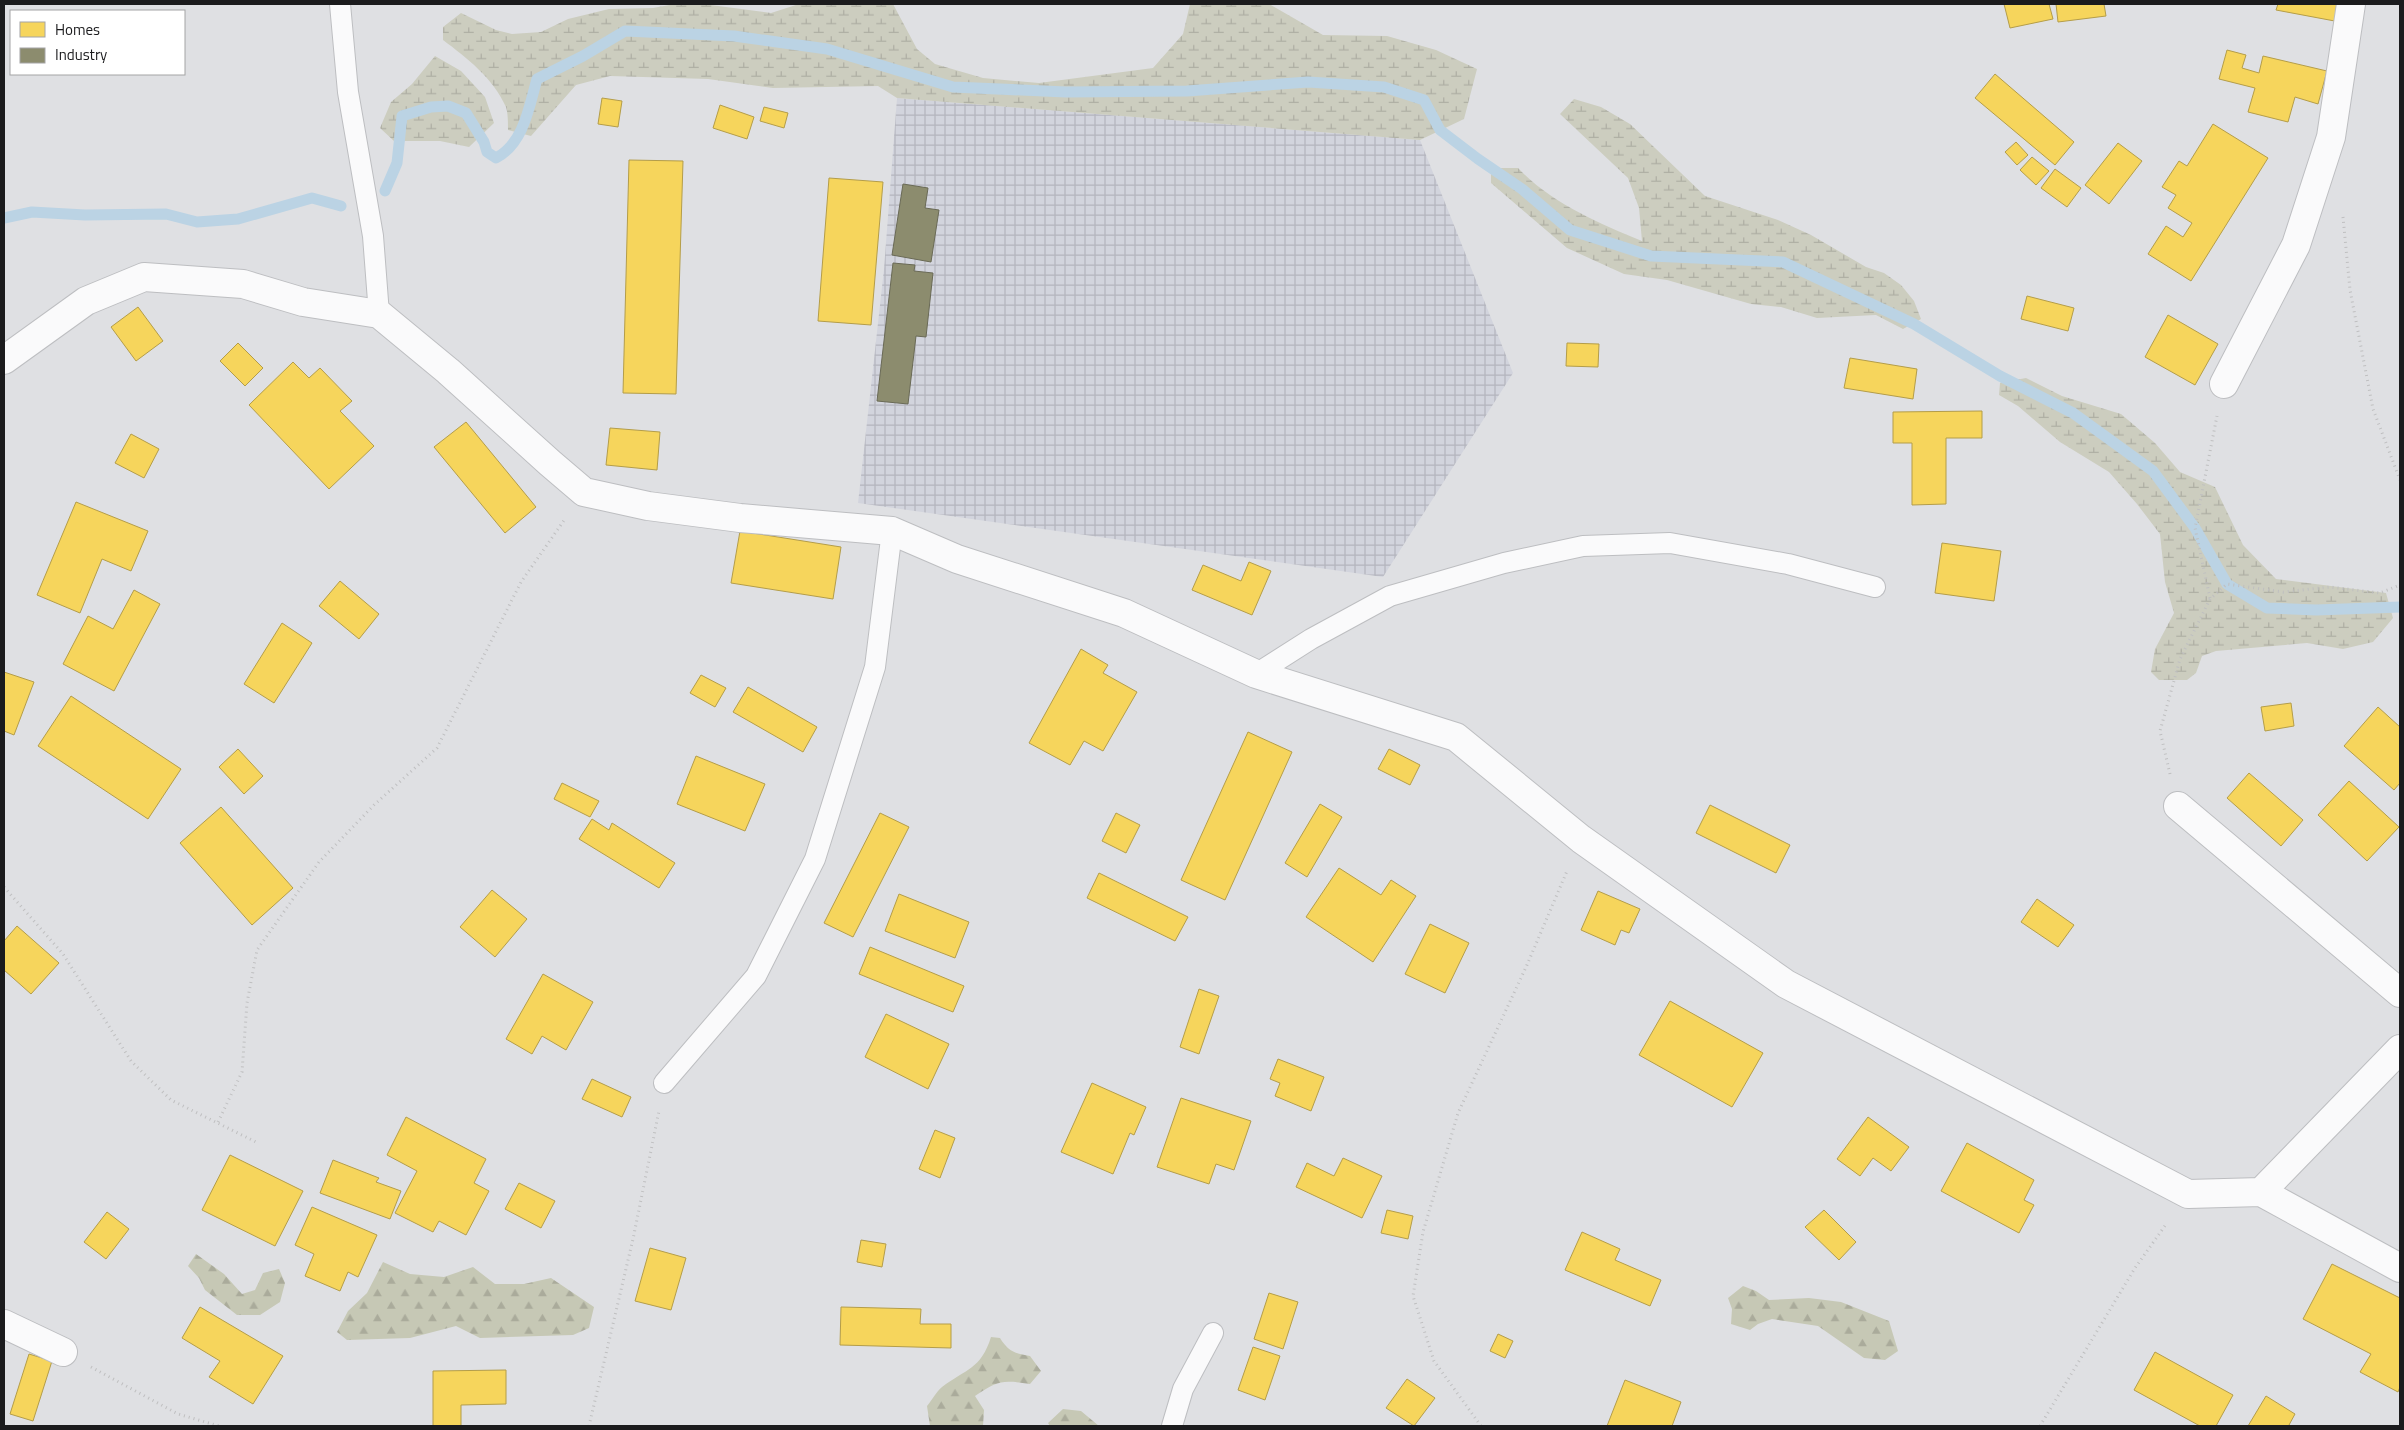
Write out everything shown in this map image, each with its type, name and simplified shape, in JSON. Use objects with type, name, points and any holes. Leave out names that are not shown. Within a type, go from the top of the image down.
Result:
[{"type":"street","points":[[2224,384],[2296,245],[2331,137],[2351,4]]},
{"type":"street","points":[[4,360],[86,301],[144,277],[243,284],[303,302],[379,314],[448,371],[550,464],[584,492],[648,506],[740,518],[892,531],[957,559],[1124,613],[1256,674],[1456,737],[1581,838],[1786,984],[2188,1194],[2261,1192],[2400,1268]]},
{"type":"street","points":[[2178,806],[2400,993]]},
{"type":"street","points":[[2261,1192],[2400,1049]]},
{"type":"street","points":[[4,1324],[62,1352]]},
{"type":"lane","points":[[340,4],[348,92],[373,236],[379,314]]},
{"type":"lane","points":[[664,1083],[756,976],[815,859],[874,667],[892,531]]},
{"type":"lane","points":[[1256,674],[1311,639],[1390,596],[1504,563],[1583,546],[1670,543],[1788,564],[1876,587]]},
{"type":"lane","points":[[1172,1426],[1183,1389],[1213,1333]]},
{"type":"path","points":[[2343,216],[2350,290],[2373,409],[2400,480]]},
{"type":"path","points":[[2210,599],[2195,528],[2224,384]]},
{"type":"path","points":[[218,1122],[242,1072],[247,1003],[257,950],[319,862],[374,806],[437,748],[521,582],[584,492]]},
{"type":"path","points":[[2178,806],[2160,731],[2180,660],[2210,599],[2227,584],[2283,592],[2330,587],[2380,593],[2400,585]]},
{"type":"path","points":[[1481,1426],[1434,1361],[1414,1296],[1423,1232],[1458,1114],[1527,965],[1581,838]]},
{"type":"path","points":[[4,887],[63,954],[131,1061],[171,1100],[256,1142]]},
{"type":"path","points":[[589,1426],[633,1239],[664,1083]]},
{"type":"path","points":[[2040,1426],[2135,1268],[2188,1194]]},
{"type":"path","points":[[62,1352],[178,1414],[219,1426]]},
{"type":"shaded area","points":[[897,98],[1420,140],[1513,373],[1383,577],[858,503],[884,269]]},
{"type":"green space","points":[[675,4],[703,4],[771,13],[799,4],[893,4],[917,49],[935,64],[983,78],[1039,83],[1153,68],[1183,34],[1190,4],[1269,4],[1323,35],[1387,36],[1436,50],[1477,69],[1464,119],[1420,140],[897,98],[878,86],[773,88],[708,79],[610,76],[576,85],[531,136],[508,130],[506,107],[494,87],[470,61],[443,40],[443,27],[461,13],[496,30],[512,34],[541,32],[568,19],[609,9],[653,8]]},
{"type":"green space","points":[[435,56],[461,71],[485,97],[494,123],[469,147],[440,141],[394,141],[380,128],[391,102],[412,84]]},
{"type":"green space","points":[[1574,99],[1601,107],[1630,124],[1705,196],[1778,220],[1811,235],[1866,267],[1884,273],[1901,285],[1914,301],[1921,319],[1903,329],[1876,315],[1817,318],[1781,307],[1751,304],[1667,280],[1624,274],[1567,248],[1491,183],[1491,168],[1518,168],[1545,192],[1560,202],[1592,219],[1642,241],[1639,208],[1628,178],[1560,114]]},
{"type":"green space","points":[[2026,378],[2062,396],[2121,414],[2155,443],[2180,472],[2215,487],[2243,545],[2276,579],[2386,593],[2393,618],[2373,642],[2343,649],[2307,643],[2216,651],[2202,656],[2196,673],[2187,680],[2159,680],[2151,672],[2155,649],[2174,613],[2165,582],[2160,534],[2109,472],[2060,442],[2018,406],[1999,395],[2000,383]]},
{"type":"green space","points":[[196,1254],[224,1274],[242,1294],[255,1290],[263,1273],[279,1269],[285,1283],[280,1302],[260,1315],[237,1315],[205,1290],[199,1278],[188,1266]]},
{"type":"green space","points":[[383,1262],[410,1274],[444,1277],[473,1267],[495,1284],[524,1284],[551,1278],[594,1307],[589,1328],[573,1335],[480,1338],[456,1326],[410,1338],[347,1340],[337,1332],[348,1311],[367,1293]]},
{"type":"green space","points":[[1743,1286],[1756,1291],[1769,1300],[1809,1298],[1841,1302],[1889,1321],[1898,1351],[1885,1360],[1864,1358],[1818,1326],[1772,1319],[1758,1324],[1750,1330],[1731,1324],[1732,1309],[1728,1298]]},
{"type":"green space","points":[[991,1337],[1000,1338],[1012,1351],[1030,1356],[1041,1371],[1030,1384],[1001,1382],[975,1396],[984,1410],[983,1426],[930,1426],[927,1406],[942,1387],[977,1362],[987,1348]]},
{"type":"green space","points":[[1063,1409],[1081,1411],[1099,1426],[1050,1426],[1048,1423]]},
{"type":"building: Homes","points":[[2004,4],[2049,4],[2053,19],[2010,28]]},
{"type":"building: Homes","points":[[2056,4],[2104,4],[2106,16],[2058,22]]},
{"type":"building: Homes","points":[[2278,4],[2344,4],[2340,22],[2276,10]]},
{"type":"building: Homes","points":[[2227,50],[2246,55],[2242,68],[2259,73],[2263,56],[2327,71],[2318,104],[2295,97],[2288,122],[2248,112],[2255,88],[2219,79]]},
{"type":"building: Homes","points":[[1995,74],[2074,142],[2055,165],[1975,98]]},
{"type":"building: Homes","points":[[602,98],[622,101],[618,127],[598,124]]},
{"type":"building: Homes","points":[[720,105],[754,117],[747,139],[713,128]]},
{"type":"building: Homes","points":[[764,107],[788,113],[784,128],[760,121]]},
{"type":"building: Homes","points":[[2213,124],[2268,158],[2191,281],[2148,254],[2166,226],[2183,237],[2192,223],[2168,208],[2176,195],[2162,187],[2179,161],[2187,166]]},
{"type":"building: Homes","points":[[2016,142],[2028,155],[2017,165],[2005,152]]},
{"type":"building: Homes","points":[[2118,143],[2142,161],[2109,204],[2085,185]]},
{"type":"building: Homes","points":[[2032,157],[2049,171],[2036,185],[2020,170]]},
{"type":"building: Homes","points":[[629,160],[683,161],[676,394],[623,393]]},
{"type":"building: Homes","points":[[2055,169],[2081,188],[2067,207],[2041,188]]},
{"type":"building: Homes","points":[[829,178],[883,182],[871,325],[818,321]]},
{"type":"building: Homes","points":[[2027,296],[2074,308],[2068,331],[2021,319]]},
{"type":"building: Homes","points":[[138,307],[163,341],[136,361],[111,327]]},
{"type":"building: Homes","points":[[2168,315],[2218,344],[2195,385],[2145,357]]},
{"type":"building: Homes","points":[[238,343],[263,368],[245,386],[220,361]]},
{"type":"building: Homes","points":[[1567,343],[1599,344],[1598,367],[1566,366]]},
{"type":"building: Homes","points":[[1850,358],[1917,369],[1913,399],[1844,388]]},
{"type":"building: Homes","points":[[293,362],[309,378],[320,368],[352,401],[340,411],[374,446],[329,489],[249,405]]},
{"type":"building: Homes","points":[[1982,411],[1982,438],[1946,438],[1946,504],[1912,505],[1912,443],[1893,443],[1893,412]]},
{"type":"building: Homes","points":[[466,422],[536,507],[505,533],[434,447]]},
{"type":"building: Homes","points":[[610,428],[660,432],[657,470],[606,465]]},
{"type":"building: Homes","points":[[131,434],[159,449],[144,478],[115,463]]},
{"type":"building: Homes","points":[[76,502],[148,531],[131,571],[102,559],[80,613],[37,595]]},
{"type":"building: Homes","points":[[740,531],[841,547],[833,599],[731,583]]},
{"type":"building: Homes","points":[[1942,543],[2001,551],[1994,601],[1935,593]]},
{"type":"building: Homes","points":[[1249,562],[1271,571],[1252,615],[1192,590],[1203,565],[1241,581]]},
{"type":"building: Homes","points":[[340,581],[379,614],[359,639],[319,606]]},
{"type":"building: Homes","points":[[134,590],[160,604],[114,691],[63,664],[88,616],[113,629]]},
{"type":"building: Homes","points":[[282,623],[312,643],[274,703],[244,684]]},
{"type":"building: Homes","points":[[1081,649],[1108,665],[1103,673],[1137,692],[1103,751],[1084,741],[1070,765],[1029,743]]},
{"type":"building: Homes","points":[[4,672],[34,682],[14,735],[4,731]]},
{"type":"building: Homes","points":[[701,675],[726,688],[715,707],[690,693]]},
{"type":"building: Homes","points":[[748,687],[817,727],[803,752],[733,712]]},
{"type":"building: Homes","points":[[71,696],[181,769],[148,819],[38,746]]},
{"type":"building: Homes","points":[[2291,703],[2294,726],[2265,731],[2261,707]]},
{"type":"building: Homes","points":[[2378,707],[2400,727],[2400,783],[2394,790],[2344,746]]},
{"type":"building: Homes","points":[[1248,732],[1292,752],[1225,900],[1181,880]]},
{"type":"building: Homes","points":[[238,749],[263,776],[244,794],[219,767]]},
{"type":"building: Homes","points":[[1389,749],[1420,765],[1410,785],[1378,769]]},
{"type":"building: Homes","points":[[696,756],[765,784],[745,831],[677,804]]},
{"type":"building: Homes","points":[[2249,773],[2303,820],[2281,846],[2227,798]]},
{"type":"building: Homes","points":[[2349,781],[2399,827],[2367,861],[2318,815]]},
{"type":"building: Homes","points":[[562,783],[599,801],[590,817],[554,799]]},
{"type":"building: Homes","points":[[1320,804],[1342,817],[1307,877],[1285,863]]},
{"type":"building: Homes","points":[[1710,805],[1790,845],[1776,873],[1696,833]]},
{"type":"building: Homes","points":[[221,807],[293,888],[252,925],[180,843]]},
{"type":"building: Homes","points":[[880,813],[909,827],[853,937],[824,923]]},
{"type":"building: Homes","points":[[1116,813],[1140,825],[1126,853],[1102,841]]},
{"type":"building: Homes","points":[[592,819],[609,830],[612,823],[675,863],[659,888],[579,839]]},
{"type":"building: Homes","points":[[1339,868],[1381,895],[1391,880],[1416,896],[1373,962],[1306,917]]},
{"type":"building: Homes","points":[[1099,873],[1188,917],[1175,941],[1087,898]]},
{"type":"building: Homes","points":[[492,890],[527,919],[495,957],[460,927]]},
{"type":"building: Homes","points":[[1598,891],[1640,909],[1629,933],[1621,930],[1615,945],[1581,930]]},
{"type":"building: Homes","points":[[899,894],[969,922],[955,958],[885,931]]},
{"type":"building: Homes","points":[[2037,899],[2074,925],[2058,947],[2021,922]]},
{"type":"building: Homes","points":[[1430,924],[1469,943],[1445,993],[1405,974]]},
{"type":"building: Homes","points":[[17,926],[59,963],[31,994],[4,970],[4,941]]},
{"type":"building: Homes","points":[[870,947],[964,986],[953,1012],[859,974]]},
{"type":"building: Homes","points":[[543,974],[593,1002],[566,1050],[542,1036],[532,1054],[506,1039]]},
{"type":"building: Homes","points":[[1199,989],[1219,996],[1199,1054],[1180,1047]]},
{"type":"building: Homes","points":[[1670,1001],[1763,1053],[1732,1107],[1639,1055]]},
{"type":"building: Homes","points":[[886,1014],[949,1044],[928,1089],[865,1057]]},
{"type":"building: Homes","points":[[1278,1059],[1324,1077],[1311,1111],[1275,1096],[1280,1083],[1270,1079]]},
{"type":"building: Homes","points":[[592,1079],[631,1097],[622,1117],[582,1099]]},
{"type":"building: Homes","points":[[1092,1083],[1146,1107],[1134,1135],[1130,1133],[1113,1174],[1061,1152]]},
{"type":"building: Homes","points":[[1181,1098],[1251,1121],[1234,1170],[1216,1164],[1209,1184],[1157,1167]]},
{"type":"building: Homes","points":[[406,1117],[486,1159],[474,1183],[489,1191],[466,1235],[439,1221],[433,1232],[395,1213],[417,1171],[387,1155]]},
{"type":"building: Homes","points":[[1868,1117],[1909,1147],[1891,1171],[1873,1158],[1860,1176],[1837,1159]]},
{"type":"building: Homes","points":[[935,1130],[955,1138],[940,1178],[919,1169]]},
{"type":"building: Homes","points":[[1967,1143],[2034,1180],[2024,1200],[2034,1205],[2019,1233],[1941,1191]]},
{"type":"building: Homes","points":[[230,1155],[303,1191],[275,1246],[202,1210]]},
{"type":"building: Homes","points":[[1343,1158],[1382,1176],[1362,1218],[1296,1187],[1307,1163],[1334,1176]]},
{"type":"building: Homes","points":[[333,1160],[379,1178],[376,1182],[401,1191],[390,1219],[320,1193]]},
{"type":"building: Homes","points":[[519,1183],[555,1201],[541,1228],[505,1209]]},
{"type":"building: Homes","points":[[312,1207],[377,1235],[358,1277],[348,1272],[340,1291],[305,1276],[314,1254],[295,1245]]},
{"type":"building: Homes","points":[[1387,1210],[1413,1216],[1408,1239],[1381,1233]]},
{"type":"building: Homes","points":[[1824,1210],[1856,1242],[1839,1260],[1805,1227]]},
{"type":"building: Homes","points":[[107,1212],[129,1229],[106,1259],[84,1242]]},
{"type":"building: Homes","points":[[1582,1232],[1620,1249],[1615,1260],[1661,1280],[1650,1306],[1565,1270]]},
{"type":"building: Homes","points":[[861,1240],[886,1244],[882,1267],[857,1262]]},
{"type":"building: Homes","points":[[650,1248],[686,1258],[671,1310],[635,1301]]},
{"type":"building: Homes","points":[[2332,1264],[2400,1298],[2400,1387],[2398,1392],[2360,1372],[2371,1354],[2303,1319]]},
{"type":"building: Homes","points":[[1269,1293],[1298,1302],[1283,1349],[1254,1339]]},
{"type":"building: Homes","points":[[200,1307],[283,1356],[253,1404],[209,1377],[220,1361],[182,1338]]},
{"type":"building: Homes","points":[[841,1307],[921,1309],[920,1324],[951,1324],[951,1348],[840,1345]]},
{"type":"building: Homes","points":[[1498,1334],[1513,1341],[1505,1358],[1490,1351]]},
{"type":"building: Homes","points":[[1253,1347],[1280,1356],[1265,1400],[1238,1390]]},
{"type":"building: Homes","points":[[2155,1352],[2233,1395],[2216,1426],[2200,1426],[2134,1390]]},
{"type":"building: Homes","points":[[29,1354],[52,1361],[33,1421],[10,1414]]},
{"type":"building: Homes","points":[[506,1370],[506,1404],[461,1405],[461,1426],[433,1426],[433,1371]]},
{"type":"building: Homes","points":[[1407,1379],[1435,1398],[1414,1426],[1386,1408]]},
{"type":"building: Homes","points":[[1625,1380],[1681,1402],[1672,1426],[1607,1426]]},
{"type":"building: Homes","points":[[2266,1396],[2295,1414],[2289,1425],[2292,1426],[2248,1426]]},
{"type":"building: Industry","points":[[903,184],[928,188],[925,208],[939,210],[931,262],[892,255]]},
{"type":"building: Industry","points":[[893,263],[915,265],[914,271],[933,273],[926,337],[916,336],[908,404],[877,401]]},
{"type":"waterway","points":[[385,191],[397,163],[402,116],[431,107],[448,106],[466,113],[484,142],[487,152],[496,158],[513,143],[519,134],[528,112],[537,79],[583,56],[625,31],[734,36],[827,49],[953,87],[1066,92],[1187,91],[1308,82],[1384,87],[1424,100],[1440,130],[1522,189],[1570,230],[1651,256],[1783,262],[1914,324],[2000,376],[2073,413],[2153,471],[2195,528],[2227,584],[2267,608],[2316,610],[2400,607]]},
{"type":"waterway","points":[[4,218],[32,212],[85,215],[166,214],[197,222],[238,219],[312,198],[341,206]]}]
